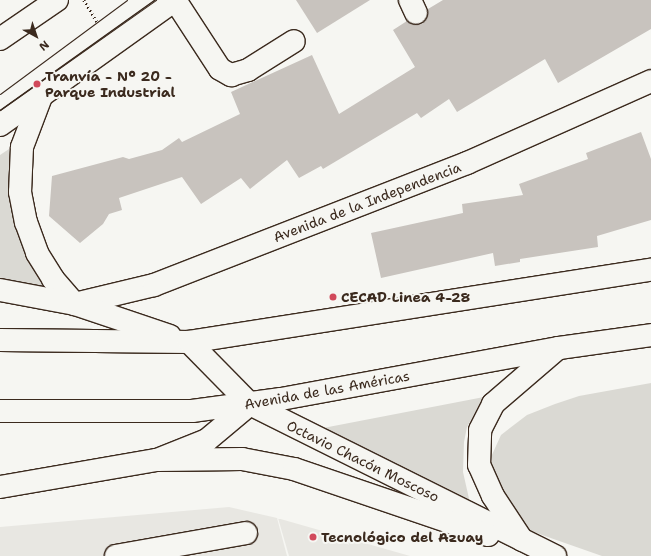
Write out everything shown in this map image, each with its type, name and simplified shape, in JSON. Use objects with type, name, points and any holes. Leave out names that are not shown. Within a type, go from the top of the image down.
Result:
[{"type":"main road","points":[[0,39],[57,0]]},
{"type":"main road","points":[[0,125],[175,0],[220,69],[231,75],[248,70],[294,41]]},
{"type":"main road","name":"Avenida de la Independencia","points":[[75,304],[154,285],[467,163],[651,81]]},
{"type":"main road","points":[[42,94],[22,147],[20,192],[26,222],[36,253],[53,279],[75,304]]},
{"type":"main road","points":[[0,340],[189,342],[651,270]]},
{"type":"main road","points":[[0,290],[75,304],[189,342]]},
{"type":"main road","name":"Avenida de las Américas","points":[[0,410],[192,411],[250,404],[559,348],[651,335]]},
{"type":"main road","name":"Octavio Chacón Moscoso","points":[[189,342],[250,404],[555,556]]},
{"type":"main road","points":[[522,540],[493,496],[479,465],[480,430],[494,404],[559,348]]},
{"type":"main road","points":[[0,487],[157,460],[207,440],[250,404]]},
{"type":"main road","name":"Octavio Chacón Moscoso","points":[[157,460],[242,459],[294,469],[548,556]]},
{"type":"main road","points":[[116,556],[246,533]]},
{"type":"shaded area","points":[[12,147],[51,292],[0,282],[0,155]]},
{"type":"shaded area","points":[[651,383],[651,556],[602,556],[525,529],[490,471],[491,457],[501,435],[527,415],[555,404],[579,396]]},
{"type":"shaded area","points":[[484,397],[467,427],[464,442],[463,472],[470,503],[318,429]]},
{"type":"shaded area","points":[[229,507],[277,518],[287,556],[0,556],[0,527]]},
{"type":"shaded area","name":"Tecnológico del Azuay","points":[[278,518],[410,556],[289,556]]},
{"type":"building","points":[[296,0],[370,0],[317,33]]},
{"type":"building","points":[[443,0],[651,0],[651,29],[558,83],[545,59],[457,112],[449,99],[421,118],[417,113],[323,169],[321,166],[299,178],[287,160],[250,189],[241,178],[201,204],[182,177],[119,198],[122,210],[109,214],[103,224],[80,243],[49,216],[52,176],[123,157],[129,159],[162,150],[179,138],[182,142],[240,114],[231,92],[312,55],[339,114],[415,67],[393,30],[407,21],[414,25],[422,24],[426,20],[428,9]]},
{"type":"building","points":[[641,132],[651,159],[651,220],[597,236],[598,247],[520,259],[520,262],[495,266],[493,253],[381,278],[371,233],[463,213],[462,204],[523,195],[519,184],[588,159],[586,153]]},
{"type":"tram line","points":[[0,94],[127,0]]},
{"type":"tram line","points":[[0,110],[156,0]]},
{"type":"place","name":"Tranvía - Nº 20 - Parque Industrial","points":[[37,84]]},
{"type":"place","name":"CECAD Linea 4-28","points":[[333,297]]},
{"type":"place","name":"Tecnológico del Azuay","points":[[313,537]]}]
